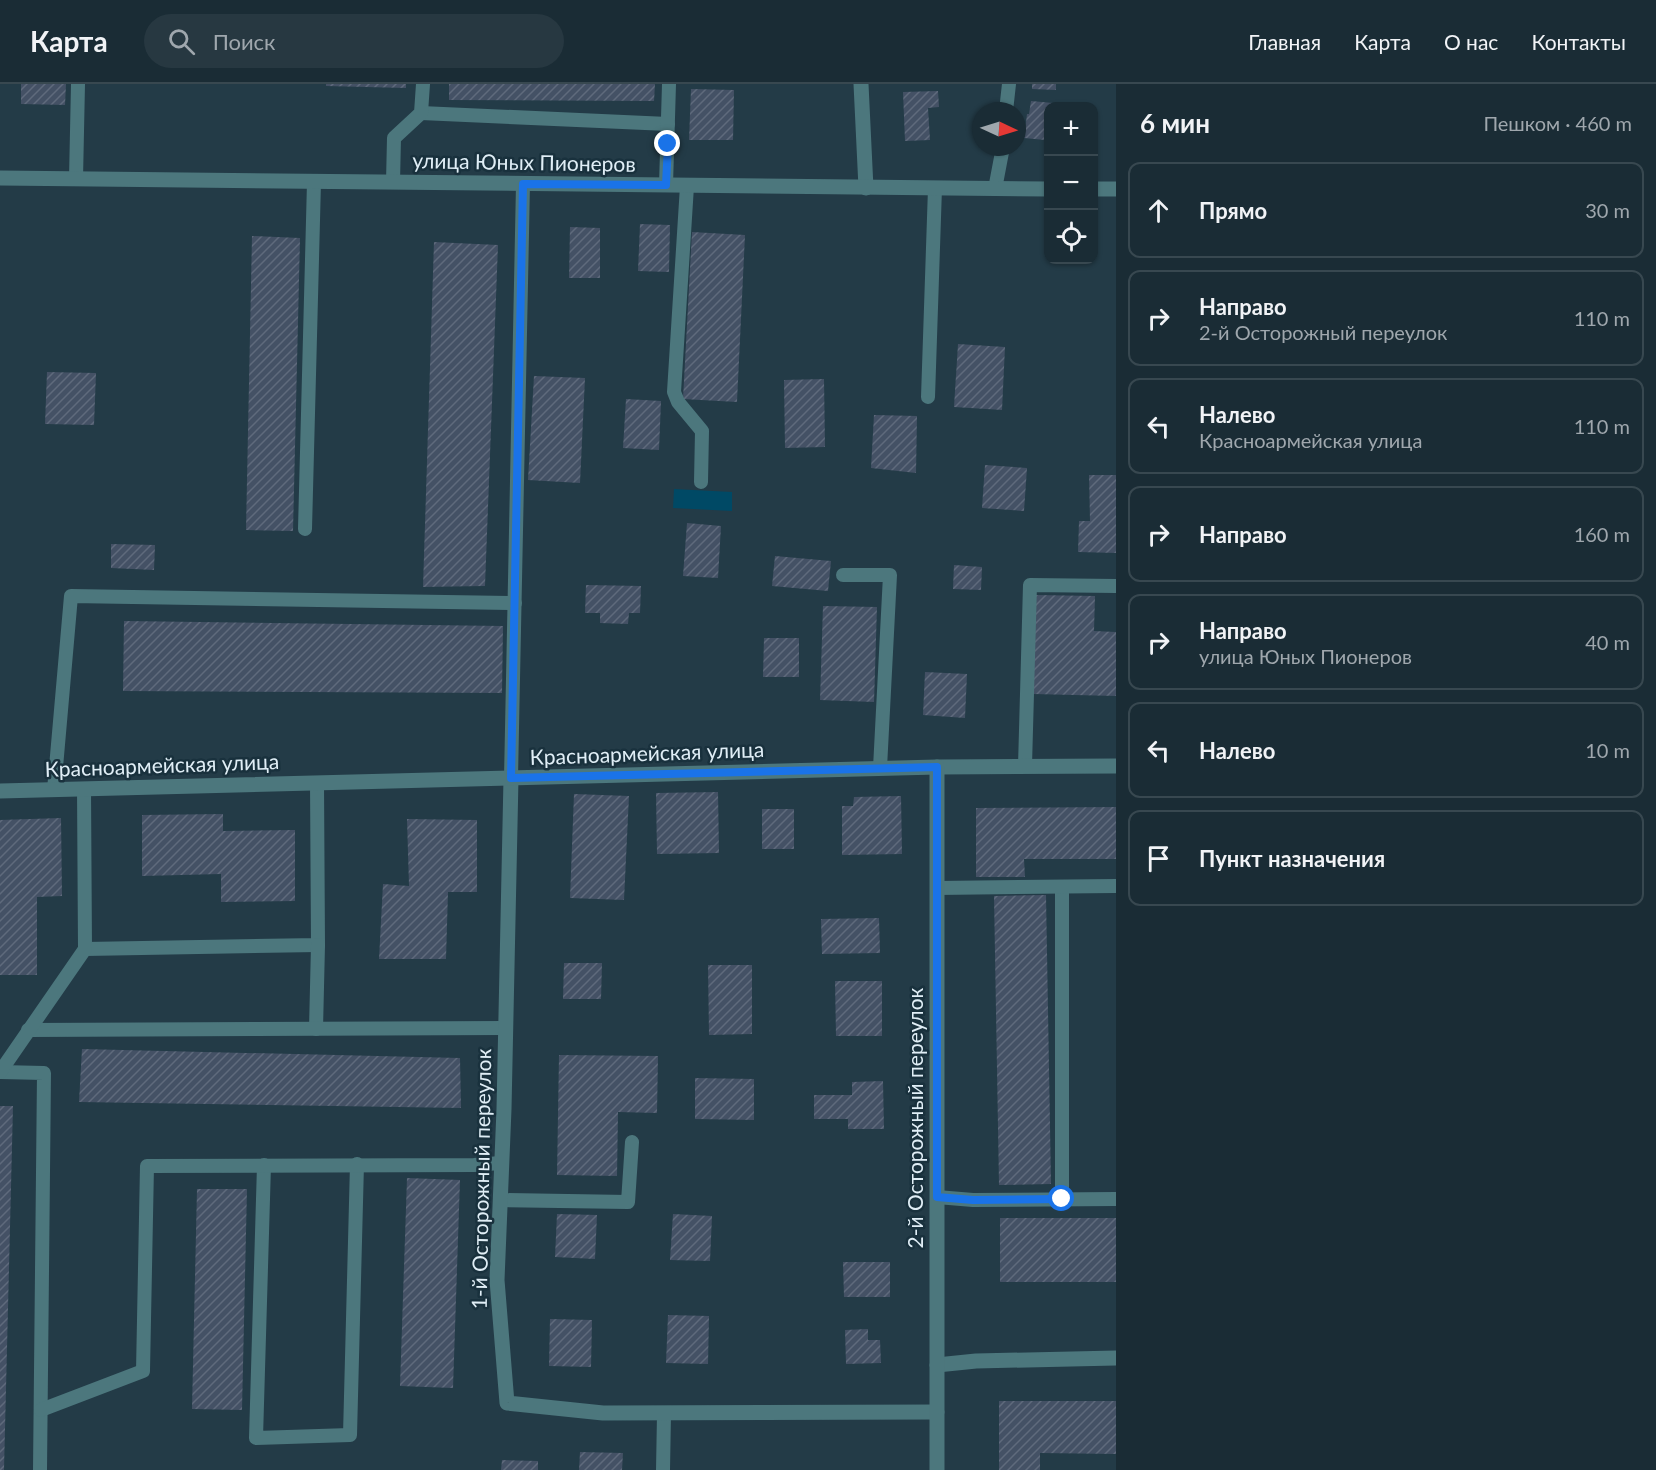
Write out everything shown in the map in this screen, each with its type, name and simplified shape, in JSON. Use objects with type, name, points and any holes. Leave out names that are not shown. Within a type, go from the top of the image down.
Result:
[{"type":"street","points":[[861,84],[866,188]]},
{"type":"street","name":"улица Юных Пионеров","points":[[0,178],[1044,189]]},
{"type":"street","points":[[1098,189],[1116,189]]},
{"type":"street","name":"Красноармейская улица","points":[[0,792],[880,768],[1116,766]]},
{"type":"street","name":"2-й Осторожный переулок","points":[[937,767],[937,1470]]},
{"type":"street","name":"1-й Осторожный переулок","points":[[511,778],[506,1028],[497,1280],[507,1403],[603,1413],[937,1412]]},
{"type":"street","points":[[937,1365],[976,1361],[1116,1358]]},
{"type":"lane","points":[[76,179],[78,84]]},
{"type":"lane","points":[[393,182],[394,138],[421,113],[423,84]]},
{"type":"lane","points":[[666,185],[669,84]]},
{"type":"lane","points":[[1007,102],[1009,84]]},
{"type":"lane","points":[[421,113],[668,124]]},
{"type":"lane","points":[[995,189],[1001,156]]},
{"type":"lane","points":[[305,529],[314,182]]},
{"type":"lane","points":[[511,778],[523,184]]},
{"type":"lane","points":[[687,186],[674,392],[678,402],[702,431],[701,482]]},
{"type":"lane","points":[[928,397],[935,188]]},
{"type":"lane","points":[[843,575],[890,575],[880,768]]},
{"type":"lane","points":[[1024,766],[1030,585],[1116,586]]},
{"type":"lane","points":[[54,790],[71,596],[515,603]]},
{"type":"lane","points":[[316,1029],[317,783]]},
{"type":"lane","points":[[40,1470],[44,1073],[0,1072],[85,949],[84,789]]},
{"type":"lane","points":[[937,888],[1116,886]]},
{"type":"lane","points":[[1062,887],[1062,1199]]},
{"type":"lane","points":[[85,949],[318,945]]},
{"type":"lane","points":[[28,1030],[506,1028]]},
{"type":"lane","points":[[500,1200],[628,1202],[632,1142]]},
{"type":"lane","points":[[41,1410],[143,1371],[147,1166],[501,1163]]},
{"type":"lane","points":[[264,1165],[256,1438],[350,1435],[357,1164]]},
{"type":"lane","points":[[937,1197],[973,1200],[1116,1198]]},
{"type":"lane","points":[[663,1470],[664,1414]]},
{"type":"shaded area","points":[[674,489],[732,492],[732,511],[673,508]]},
{"type":"building","points":[[21,84],[66,84],[65,105],[21,104]]},
{"type":"building","points":[[326,84],[406,84],[406,88],[326,86]]},
{"type":"building","points":[[449,84],[655,84],[654,101],[449,100]]},
{"type":"building","points":[[1032,84],[1056,84],[1056,90],[1032,89]]},
{"type":"building","points":[[691,89],[734,90],[733,140],[689,140]]},
{"type":"building","points":[[938,91],[939,107],[928,108],[930,140],[905,141],[903,92]]},
{"type":"building","points":[[1031,101],[1044,102],[1044,140],[1026,138],[1026,122],[1027,114],[1029,114]]},
{"type":"building","points":[[640,224],[670,225],[669,272],[638,271]]},
{"type":"building","points":[[570,227],[600,228],[600,278],[569,278]]},
{"type":"building","points":[[692,232],[745,235],[737,402],[683,399]]},
{"type":"building","points":[[252,236],[300,238],[293,531],[246,530]]},
{"type":"building","points":[[434,242],[498,245],[485,586],[423,587]]},
{"type":"building","points":[[958,344],[1005,347],[1002,410],[954,407]]},
{"type":"building","points":[[47,372],[96,373],[94,425],[45,424]]},
{"type":"building","points":[[534,376],[585,378],[580,483],[528,480]]},
{"type":"building","points":[[824,379],[825,447],[785,448],[784,380]]},
{"type":"building","points":[[626,399],[661,401],[659,450],[623,448]]},
{"type":"building","points":[[874,415],[917,416],[916,473],[871,468]]},
{"type":"building","points":[[985,465],[1027,468],[1024,511],[982,508]]},
{"type":"building","points":[[1089,475],[1116,475],[1116,553],[1078,552],[1079,521],[1090,521]]},
{"type":"building","points":[[687,523],[721,526],[718,578],[683,576]]},
{"type":"building","points":[[111,544],[155,545],[154,570],[111,568]]},
{"type":"building","points":[[775,556],[831,561],[828,591],[772,586]]},
{"type":"building","points":[[954,565],[982,567],[981,590],[953,589]]},
{"type":"building","points":[[586,585],[641,586],[640,613],[629,613],[628,624],[600,623],[600,613],[585,613]]},
{"type":"building","points":[[1036,595],[1095,596],[1094,631],[1116,632],[1116,696],[1033,694]]},
{"type":"building","points":[[823,606],[877,607],[874,702],[820,700]]},
{"type":"building","points":[[124,621],[503,626],[502,693],[123,691]]},
{"type":"building","points":[[764,638],[799,638],[799,677],[763,677]]},
{"type":"building","points":[[925,672],[967,674],[965,718],[923,715]]},
{"type":"building","points":[[718,792],[719,853],[657,854],[656,793]]},
{"type":"building","points":[[574,794],[629,796],[624,900],[570,898]]},
{"type":"building","points":[[901,796],[902,854],[842,855],[842,806],[853,806],[854,797]]},
{"type":"building","points":[[1116,807],[1116,859],[1024,859],[1025,877],[976,877],[976,808]]},
{"type":"building","points":[[762,809],[794,809],[794,849],[762,849]]},
{"type":"building","points":[[223,814],[223,831],[295,830],[295,901],[221,902],[221,874],[142,876],[142,815]]},
{"type":"building","points":[[61,818],[62,896],[37,897],[37,975],[0,975],[0,820]]},
{"type":"building","points":[[407,819],[477,820],[477,892],[448,892],[446,959],[379,959],[383,884],[409,886]]},
{"type":"building","points":[[1046,895],[1051,1184],[999,1185],[994,896]]},
{"type":"building","points":[[879,918],[880,953],[822,954],[821,919]]},
{"type":"building","points":[[564,963],[602,963],[601,999],[563,999]]},
{"type":"building","points":[[708,965],[752,965],[752,1034],[709,1035]]},
{"type":"building","points":[[835,981],[882,981],[882,1036],[836,1036]]},
{"type":"building","points":[[82,1049],[460,1058],[461,1108],[79,1102]]},
{"type":"building","points":[[559,1055],[658,1056],[657,1113],[618,1112],[617,1176],[557,1175]]},
{"type":"building","points":[[695,1078],[754,1079],[754,1120],[695,1119]]},
{"type":"building","points":[[883,1081],[884,1129],[848,1129],[848,1119],[814,1119],[814,1095],[852,1095],[852,1082]]},
{"type":"building","points":[[0,1106],[13,1106],[4,1470],[0,1470]]},
{"type":"building","points":[[407,1178],[460,1180],[453,1388],[400,1386]]},
{"type":"building","points":[[197,1189],[247,1189],[242,1410],[192,1409]]},
{"type":"building","points":[[557,1214],[597,1215],[595,1259],[555,1257]]},
{"type":"building","points":[[673,1214],[712,1216],[710,1261],[670,1260]]},
{"type":"building","points":[[1000,1218],[1116,1218],[1116,1282],[1000,1282]]},
{"type":"building","points":[[843,1262],[890,1262],[890,1297],[844,1297]]},
{"type":"building","points":[[668,1315],[709,1316],[708,1364],[666,1363]]},
{"type":"building","points":[[550,1319],[592,1320],[591,1367],[549,1366]]},
{"type":"building","points":[[868,1329],[868,1340],[880,1340],[881,1363],[846,1364],[845,1330]]},
{"type":"building","points":[[999,1401],[1116,1401],[1116,1454],[1040,1453],[1040,1470],[999,1470]]},
{"type":"building","points":[[580,1452],[623,1453],[622,1470],[579,1470]]},
{"type":"building","points":[[502,1460],[538,1461],[538,1470],[501,1470]]},
{"type":"route","points":[[668,144],[666,185],[523,184],[511,778],[937,767],[937,1197],[973,1200],[1062,1199]]}]
